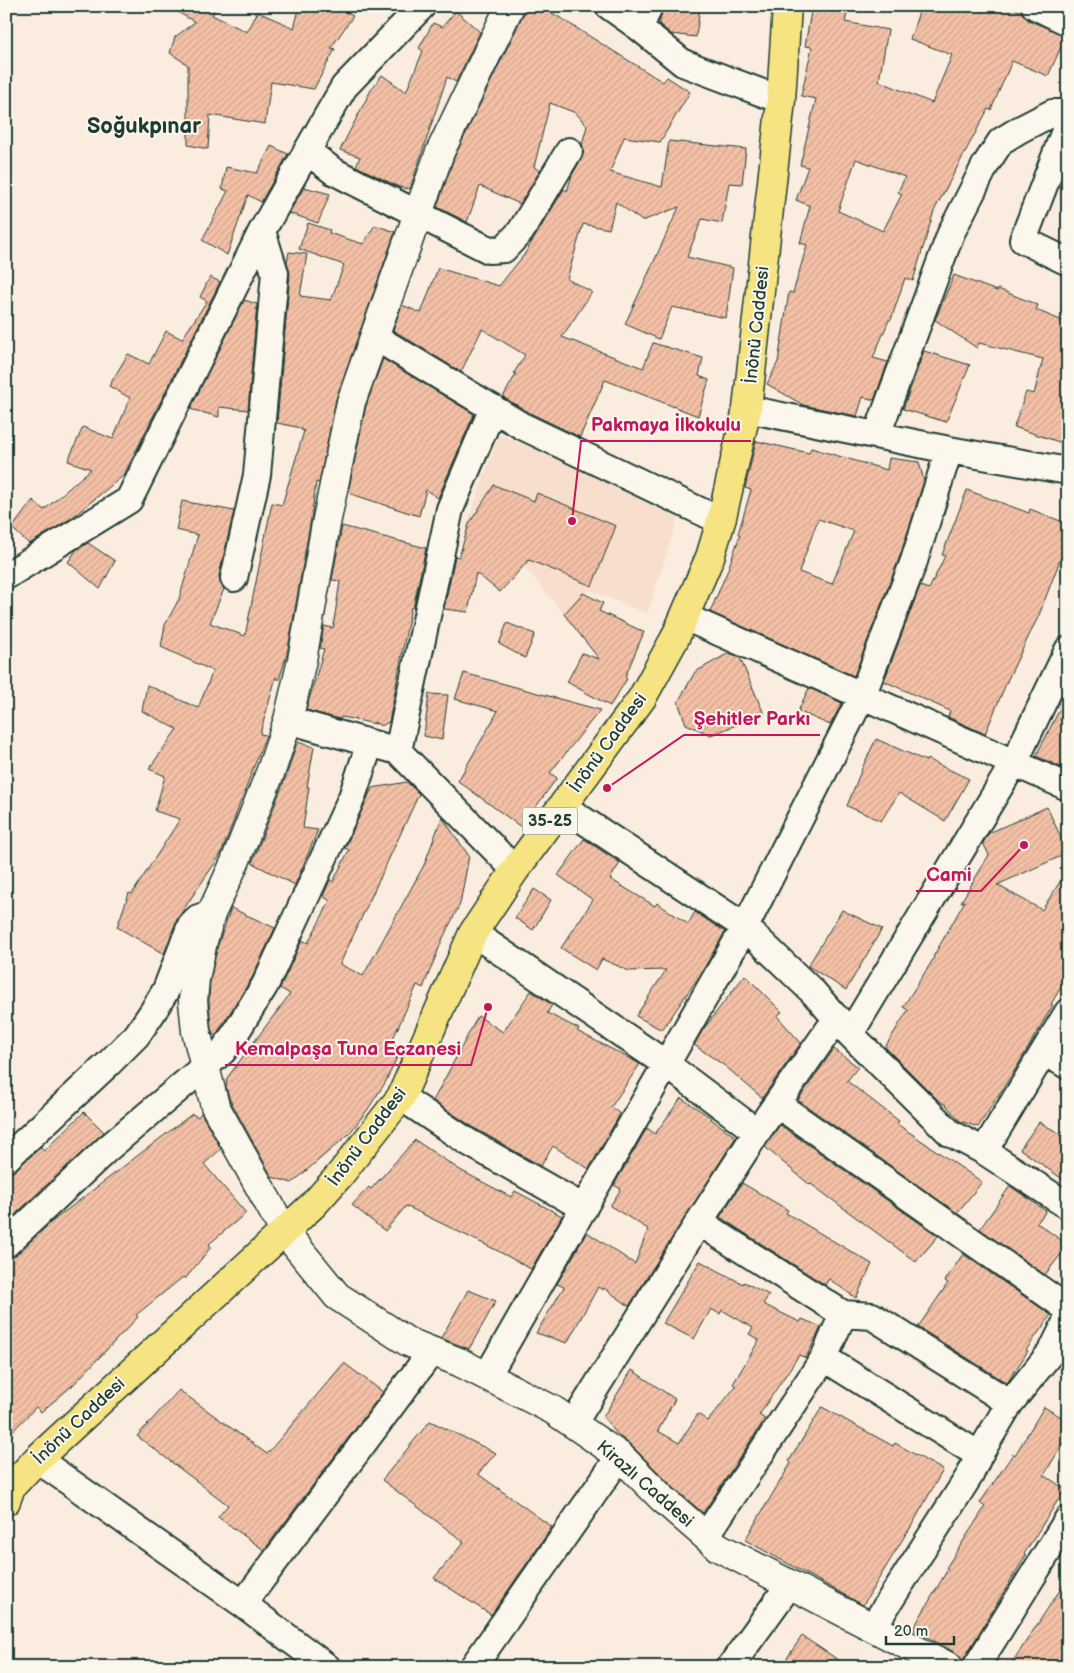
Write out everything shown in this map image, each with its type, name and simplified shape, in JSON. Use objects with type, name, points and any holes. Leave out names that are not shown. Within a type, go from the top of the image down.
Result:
[{"type":"main road","name":"İnönü Caddesi","points":[[8,1493],[38,1459],[314,1204],[339,1176],[402,1097],[473,933],[515,870],[642,698],[658,671],[685,617],[710,557],[721,521],[748,409],[781,100],[787,6]]},
{"type":"street","points":[[6,576],[129,500],[262,231],[344,88],[422,6]]},
{"type":"street","name":"Kirazlı Caddesi","points":[[510,6],[440,152],[351,402],[326,524],[302,660],[288,720],[272,768],[238,854],[211,914],[203,941],[194,979],[193,1001],[196,1031],[215,1106],[284,1231],[337,1296],[408,1342],[459,1362],[553,1410],[620,1456],[663,1499],[718,1547],[949,1667]]},
{"type":"street","points":[[609,6],[645,17],[683,63],[781,100]]},
{"type":"street","points":[[1035,6],[1068,22]]},
{"type":"street","points":[[877,435],[951,233],[986,164],[1001,141],[1052,113],[1068,113]]},
{"type":"street","points":[[1068,124],[1023,240],[1068,262]]},
{"type":"street","points":[[307,151],[333,171],[489,250],[504,249],[520,231],[568,151]]},
{"type":"street","points":[[234,578],[256,476],[276,273],[262,231]]},
{"type":"street","points":[[375,337],[522,426],[721,521]]},
{"type":"street","points":[[398,751],[450,509],[492,408]]},
{"type":"street","points":[[748,409],[949,450],[1068,471]]},
{"type":"street","points":[[487,1376],[745,927],[862,696],[914,561],[949,450]]},
{"type":"street","points":[[685,617],[1068,787]]},
{"type":"street","points":[[573,1424],[698,1222],[757,1132],[777,1104],[843,1026],[1014,763],[1068,650]]},
{"type":"street","points":[[288,720],[398,751],[515,870]]},
{"type":"street","points":[[6,1244],[107,1149],[206,1067],[227,1045],[265,985],[352,797],[370,743]]},
{"type":"street","points":[[562,806],[745,927],[814,993],[843,1026],[950,1133],[984,1151],[1068,1206]]},
{"type":"street","points":[[6,1159],[108,1064],[136,1035],[152,1014],[166,990],[192,925],[198,918],[211,914]]},
{"type":"street","points":[[473,933],[666,1064],[757,1132]]},
{"type":"street","points":[[984,1151],[1068,1012]]},
{"type":"street","points":[[1044,1052],[1068,1066]]},
{"type":"street","points":[[402,1097],[468,1142],[584,1208]]},
{"type":"street","points":[[777,1104],[1068,1309]]},
{"type":"street","points":[[698,1222],[844,1314],[872,1316],[1010,1403]]},
{"type":"street","points":[[706,1536],[824,1358],[844,1314]]},
{"type":"street","points":[[873,1627],[970,1475],[979,1455],[1010,1403],[1060,1356],[1068,1318]]},
{"type":"street","points":[[243,1604],[432,1351]]},
{"type":"street","points":[[824,1358],[979,1455]]},
{"type":"street","points":[[473,1667],[620,1456]]},
{"type":"street","points":[[38,1459],[243,1604],[327,1667]]},
{"type":"street","points":[[976,1667],[1068,1519]]},
{"type":"street","points":[[730,1667],[790,1584]]},
{"type":"shaded area","points":[[499,434],[680,512],[647,614],[590,590],[564,615],[514,553],[465,530]]},
{"type":"building","points":[[167,6],[203,6],[215,11],[212,15],[247,32],[258,12],[294,28],[300,6],[337,6],[353,16],[331,48],[335,49],[314,89],[271,82],[265,124],[210,115],[208,149],[188,145],[188,65],[170,53],[175,37],[195,22]]},
{"type":"building","points":[[525,6],[541,6],[663,82],[667,77],[690,92],[660,142],[624,137],[610,172],[662,187],[669,141],[746,149],[742,184],[729,183],[722,223],[702,219],[687,257],[733,268],[726,318],[672,307],[659,339],[625,324],[679,207],[642,221],[616,202],[609,229],[583,224],[567,279],[592,292],[562,337],[643,368],[653,343],[703,358],[699,376],[709,380],[698,416],[605,380],[580,437],[534,415],[503,397],[525,355],[482,329],[461,372],[393,330],[402,305],[421,313],[438,268],[499,286],[524,255],[564,189],[567,191],[572,175],[582,158],[584,151],[582,144],[587,126],[576,113],[550,103],[534,167],[540,171],[520,204],[480,186],[467,222],[437,207],[454,158],[524,13]]},
{"type":"building","points":[[664,6],[700,6],[696,37],[671,34],[659,24]]},
{"type":"building","points":[[812,6],[849,6],[845,22],[888,30],[879,81],[932,103],[952,55],[910,39],[921,6],[1009,6],[1022,12],[1028,20],[1066,36],[1048,76],[1012,61],[991,110],[988,109],[934,211],[913,281],[905,278],[891,320],[889,320],[873,358],[888,362],[874,400],[863,397],[857,416],[803,405],[767,384],[778,362],[789,292],[793,293],[807,245],[800,243],[810,206],[796,200],[808,167],[800,165],[816,99],[801,96],[812,47],[805,46]],"holes":[[[856,159],[905,177],[898,192],[902,194],[883,231],[838,211]]]},
{"type":"building","points":[[456,11],[480,32],[456,82],[447,77],[410,189],[399,187],[356,166],[360,157],[340,150],[371,90],[382,75],[406,92],[423,51],[419,48],[433,23],[442,27]]},
{"type":"building","points":[[271,146],[288,154],[261,202],[248,195],[227,255],[202,240],[228,191],[222,189],[226,167],[257,173]]},
{"type":"building","points":[[304,187],[330,194],[318,223],[289,213]]},
{"type":"building","points":[[308,223],[330,230],[329,233],[363,244],[375,225],[395,232],[336,399],[319,483],[316,482],[287,654],[279,680],[276,677],[260,734],[266,735],[221,854],[177,919],[164,954],[117,927],[129,893],[132,894],[180,819],[155,811],[165,776],[149,769],[177,729],[142,711],[147,685],[198,708],[213,671],[161,647],[165,625],[179,599],[198,535],[176,530],[182,501],[234,511],[219,575],[220,583],[224,589],[210,623],[245,636],[272,503],[282,505],[304,431],[301,428],[277,423],[290,274],[287,262],[289,252],[307,254],[300,296],[331,300],[344,265],[299,249]]},
{"type":"building","points":[[954,275],[997,291],[998,289],[1038,305],[1036,310],[1068,323],[1068,445],[1014,427],[1026,392],[1034,394],[1043,359],[979,343],[977,348],[935,320]]},
{"type":"building","points":[[210,277],[220,282],[124,475],[70,519],[29,544],[12,528],[33,500],[44,510],[91,469],[68,461],[83,427],[113,439],[130,398],[109,386],[128,354],[149,364],[166,331],[182,339],[207,301],[200,297]]},
{"type":"building","points":[[244,300],[257,304],[248,410],[219,407],[219,417],[190,409]]},
{"type":"building","points":[[924,351],[970,365],[946,422],[903,409]]},
{"type":"building","points":[[383,359],[474,414],[438,498],[426,490],[419,516],[348,493],[366,406]]},
{"type":"building","points":[[756,441],[809,453],[811,448],[887,470],[889,458],[919,462],[924,481],[900,556],[854,676],[710,612],[740,535],[738,534],[751,490],[745,488]],"holes":[[[818,519],[854,531],[832,584],[799,572]]]},
{"type":"building","points":[[494,485],[534,501],[537,493],[616,526],[592,586],[529,560],[500,592],[476,573],[468,612],[444,609],[455,556],[459,557],[469,524]]},
{"type":"building","points":[[967,490],[1029,513],[1030,509],[1068,524],[1068,539],[1039,615],[1008,679],[985,734],[948,717],[950,711],[884,681],[920,586],[929,589],[945,556],[942,555]]},
{"type":"building","points":[[342,526],[426,548],[413,608],[411,607],[389,722],[381,726],[374,722],[376,724],[342,717],[339,719],[306,710],[324,649],[320,648],[324,626],[333,628],[340,581],[332,580]]},
{"type":"building","points":[[88,543],[115,561],[100,589],[68,562],[76,550]]},
{"type":"building","points":[[583,593],[603,603],[599,611],[644,632],[625,677],[627,679],[610,706],[567,682],[582,653],[599,659],[564,614]]},
{"type":"building","points":[[507,623],[535,634],[525,658],[499,644]]},
{"type":"building","points":[[729,653],[740,658],[764,714],[711,735],[686,724],[678,702],[695,672]]},
{"type":"building","points":[[464,673],[600,710],[550,773],[557,778],[521,827],[458,781],[498,711],[455,699]]},
{"type":"building","points":[[809,688],[842,703],[830,725],[798,711]]},
{"type":"building","points":[[1068,693],[1068,770],[1036,756]]},
{"type":"building","points":[[429,694],[448,695],[442,740],[424,736]]},
{"type":"building","points":[[876,739],[926,761],[927,759],[969,779],[945,821],[899,793],[881,821],[847,806]]},
{"type":"building","points":[[297,742],[314,747],[307,787],[309,787],[303,828],[318,830],[295,885],[252,863],[287,774]]},
{"type":"building","points":[[407,782],[419,794],[340,964],[363,976],[424,865],[442,817],[469,856],[460,904],[443,938],[423,988],[417,985],[391,1043],[401,1049],[385,1083],[368,1109],[349,1134],[292,1183],[272,1177],[230,1100],[226,1087],[227,1078],[290,994],[280,988],[302,940],[308,943],[330,901],[323,896],[330,880],[333,882],[349,850],[345,848],[372,788]]},
{"type":"building","points":[[1047,807],[1068,853],[997,885],[1042,910],[1068,869],[1068,975],[1018,1065],[978,1127],[960,1121],[946,1105],[938,1100],[885,1047],[908,1010],[903,1007],[934,958],[965,901],[961,902],[989,855],[983,843],[989,833]]},
{"type":"building","points":[[584,839],[620,863],[610,879],[655,906],[657,903],[688,924],[695,912],[725,932],[700,975],[662,1030],[636,1016],[666,970],[629,971],[602,959],[596,970],[561,948],[593,900],[558,875]]},
{"type":"building","points":[[534,889],[551,900],[533,930],[515,918]]},
{"type":"building","points":[[231,908],[275,928],[252,978],[215,1036],[211,1028],[210,981],[218,945]]},
{"type":"building","points":[[842,910],[882,929],[846,990],[808,966]]},
{"type":"building","points":[[745,975],[782,1012],[777,1016],[801,1043],[762,1098],[725,1066],[694,1045],[704,1028]]},
{"type":"building","points":[[531,991],[552,1005],[547,1013],[640,1064],[611,1107],[620,1114],[589,1169],[553,1146],[541,1166],[476,1129],[433,1101],[478,1016],[503,1032]]},
{"type":"building","points":[[834,1049],[858,1067],[847,1081],[899,1121],[897,1124],[982,1182],[957,1213],[798,1100]]},
{"type":"building","points":[[681,1098],[712,1118],[736,1137],[629,1306],[604,1288],[603,1290],[598,1287],[567,1343],[536,1333],[564,1287],[557,1284],[587,1232],[635,1264],[648,1229],[610,1206],[621,1189],[614,1185],[647,1128],[655,1134]]},
{"type":"building","points":[[84,1112],[104,1132],[6,1223],[6,1178],[41,1147],[44,1151]]},
{"type":"building","points":[[201,1113],[221,1149],[204,1164],[246,1213],[209,1244],[211,1247],[185,1279],[183,1277],[136,1315],[138,1317],[73,1385],[41,1412],[36,1407],[6,1438],[6,1259],[16,1255],[50,1223],[192,1114],[198,1117]]},
{"type":"building","points":[[1039,1122],[1068,1138],[1068,1183],[1020,1149]]},
{"type":"building","points":[[780,1125],[938,1236],[916,1262],[810,1185],[765,1147]]},
{"type":"building","points":[[415,1140],[460,1170],[511,1197],[515,1191],[562,1216],[531,1269],[406,1206],[385,1231],[352,1205],[369,1187],[371,1189]]},
{"type":"building","points":[[742,1183],[788,1210],[786,1213],[872,1264],[856,1298],[829,1279],[825,1285],[720,1217]]},
{"type":"building","points":[[1010,1186],[1046,1211],[1037,1223],[1068,1245],[1045,1275],[980,1229]]},
{"type":"building","points":[[963,1254],[1051,1315],[1026,1350],[1028,1351],[1007,1383],[918,1327],[948,1283],[945,1281]]},
{"type":"building","points":[[700,1261],[743,1284],[744,1282],[769,1295],[763,1304],[800,1322],[802,1319],[821,1327],[806,1358],[799,1355],[759,1415],[765,1419],[703,1513],[619,1436],[603,1417],[632,1370],[675,1399],[658,1431],[679,1443],[698,1414],[708,1421],[736,1386],[733,1384],[759,1340],[749,1334],[753,1328],[722,1310],[720,1314],[711,1309],[694,1339],[663,1323]]},
{"type":"building","points":[[468,1290],[496,1301],[469,1349],[441,1338]]},
{"type":"building","points":[[344,1363],[383,1392],[264,1550],[218,1517],[228,1505],[137,1436],[179,1390],[267,1454]]},
{"type":"building","points":[[822,1407],[893,1446],[895,1443],[943,1470],[863,1605],[745,1540],[791,1463],[789,1461]]},
{"type":"building","points":[[1044,1407],[1068,1421],[1068,1435],[1044,1475],[1065,1489],[1024,1554],[1026,1555],[963,1660],[956,1653],[913,1629],[948,1569],[946,1568],[985,1507],[980,1503],[1013,1454],[1015,1455]]},
{"type":"building","points":[[430,1421],[496,1453],[478,1474],[552,1527],[491,1615],[434,1578],[464,1542],[382,1480]]},
{"type":"building","points":[[1068,1578],[1068,1667],[1009,1667]]},
{"type":"building","points":[[802,1636],[849,1667],[781,1667]]},
{"type":"place","name":"Pakmaya İlkokulu","points":[[572,521]]},
{"type":"place","name":"Şehitler Parkı","points":[[607,788]]},
{"type":"place","name":"Cami","points":[[1024,845]]},
{"type":"place","name":"Kemalpaşa Tuna Eczanesi","points":[[488,1007]]},
{"type":"district","name":"Soğukpınar","points":[[144,126]]}]
